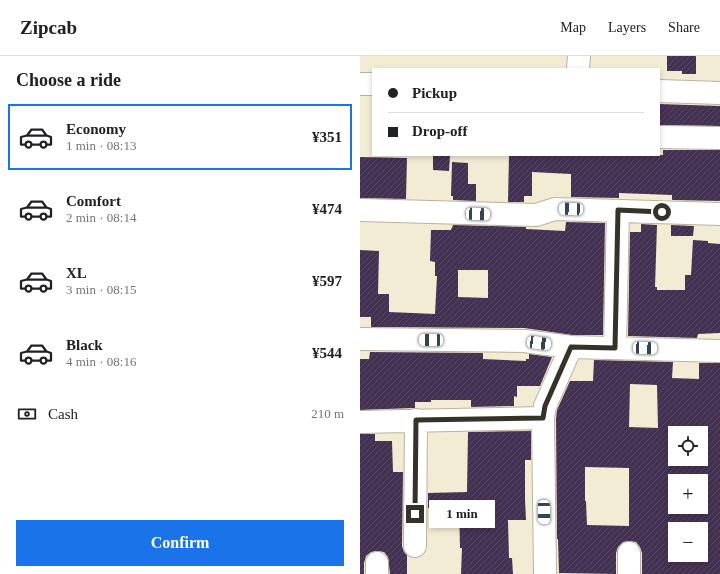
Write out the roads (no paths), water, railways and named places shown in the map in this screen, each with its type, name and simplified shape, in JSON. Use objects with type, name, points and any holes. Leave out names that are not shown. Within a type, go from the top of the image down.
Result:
[{"type":"street","points":[[578,68],[579,56]]},
{"type":"street","points":[[360,84],[372,84]]},
{"type":"street","points":[[660,91],[720,93]]},
{"type":"street","points":[[660,137],[720,138]]},
{"type":"street","points":[[360,210],[536,215],[555,209],[720,214]]},
{"type":"street","points":[[615,348],[618,210]]},
{"type":"street","points":[[360,339],[524,341],[571,347],[720,350]]},
{"type":"street","points":[[545,574],[543,418],[545,406],[571,347]]},
{"type":"street","points":[[360,422],[543,418]]},
{"type":"street","points":[[415,546],[416,420]]}]
